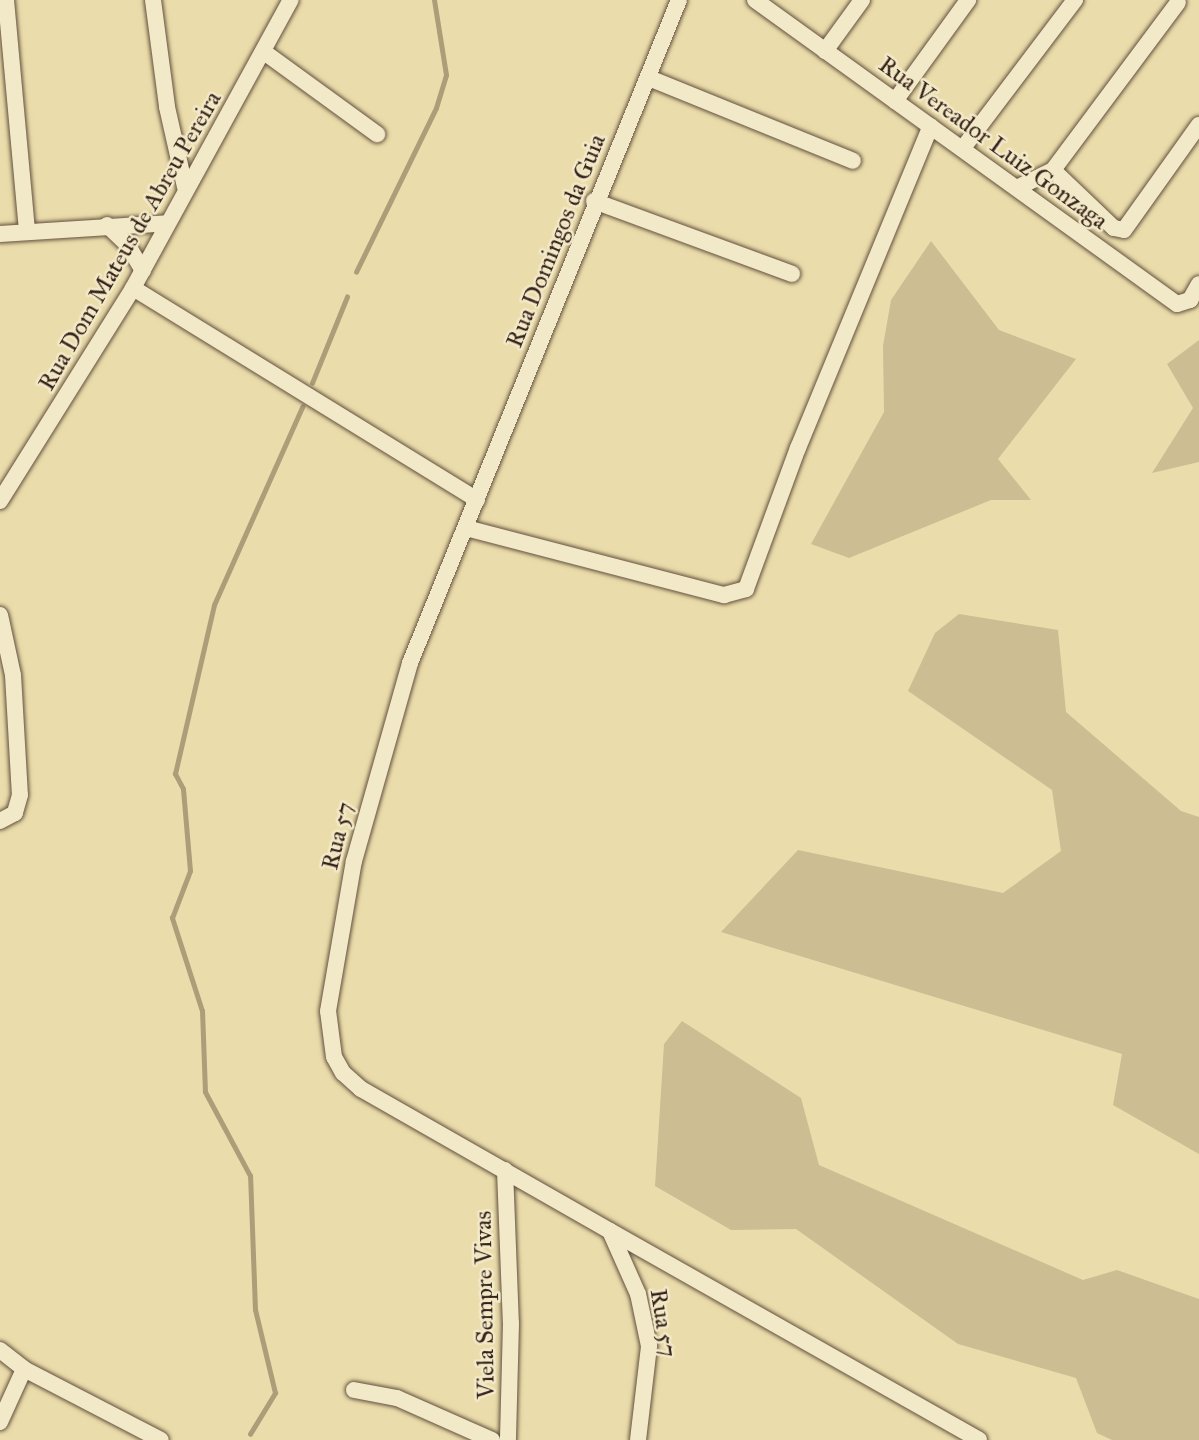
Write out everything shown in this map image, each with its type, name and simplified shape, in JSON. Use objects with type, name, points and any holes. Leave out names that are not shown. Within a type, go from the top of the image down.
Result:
[{"type":"street","points":[[6,0],[7,64],[27,231]]},
{"type":"street","points":[[153,0],[167,107],[185,187]]},
{"type":"street","name":"Rua Dom Mateus de Abreu Pereira","points":[[0,500],[133,288],[185,187],[264,52],[291,0]]},
{"type":"street","name":"Rua Domingos da Guia","points":[[477,500],[594,201],[649,78],[679,0]]},
{"type":"street","name":"Rua Vereador Luiz Gonzaga","points":[[756,0],[1177,304],[1190,300],[1199,284]]},
{"type":"street","points":[[825,51],[862,0]]},
{"type":"street","points":[[895,102],[968,0]]},
{"type":"street","points":[[963,148],[1075,0]]},
{"type":"street","points":[[1017,188],[1054,170],[1178,2]]},
{"type":"street","points":[[264,52],[377,134]]},
{"type":"street","points":[[649,78],[853,162]]},
{"type":"street","points":[[1054,170],[1114,228],[1124,230],[1199,125]]},
{"type":"street","points":[[466,528],[724,595],[746,589],[798,448],[931,126]]},
{"type":"street","points":[[594,201],[792,274]]},
{"type":"street","points":[[0,234],[168,223]]},
{"type":"street","points":[[107,225],[127,244],[142,271]]},
{"type":"street","points":[[133,288],[477,500]]},
{"type":"street","name":"Rua 57","points":[[477,500],[410,663],[392,717],[354,861],[336,955],[327,1035],[343,1073],[362,1090],[610,1231],[639,1294],[649,1346],[638,1440]]},
{"type":"street","points":[[0,615],[13,675],[20,794],[15,813],[0,821]]},
{"type":"street","name":"Viela Sempre Vivas","points":[[505,1170],[511,1323],[508,1440]]},
{"type":"street","points":[[610,1231],[979,1440]]},
{"type":"street","points":[[0,1350],[24,1369],[162,1440]]},
{"type":"street","points":[[0,1422],[24,1369]]},
{"type":"street","points":[[354,1390],[397,1398],[492,1440]]},
{"type":"shaded area","points":[[931,241],[999,330],[1076,359],[998,459],[1031,500],[991,500],[849,558],[811,544],[884,412],[883,346],[891,300]]},
{"type":"shaded area","points":[[1199,340],[1199,462],[1152,473],[1193,408],[1167,364]]},
{"type":"shaded area","points":[[959,614],[1058,630],[1066,712],[1181,811],[1199,817],[1199,1154],[1113,1105],[1122,1054],[721,932],[798,850],[1003,893],[1061,851],[1052,790],[908,691],[935,633]]},
{"type":"shaded area","points":[[682,1021],[801,1098],[819,1165],[1083,1280],[1117,1270],[1199,1299],[1199,1440],[1112,1440],[1097,1433],[1076,1378],[958,1344],[796,1229],[731,1230],[655,1186],[664,1044]]},
{"type":"waterway","points":[[356,272],[436,108],[446,75],[434,0]]},
{"type":"waterway","points":[[312,383],[347,297]]},
{"type":"waterway","points":[[250,1434],[275,1393],[255,1310],[250,1176],[205,1092],[202,1011],[172,918],[190,871],[183,789],[175,774],[214,605],[302,407]]}]
